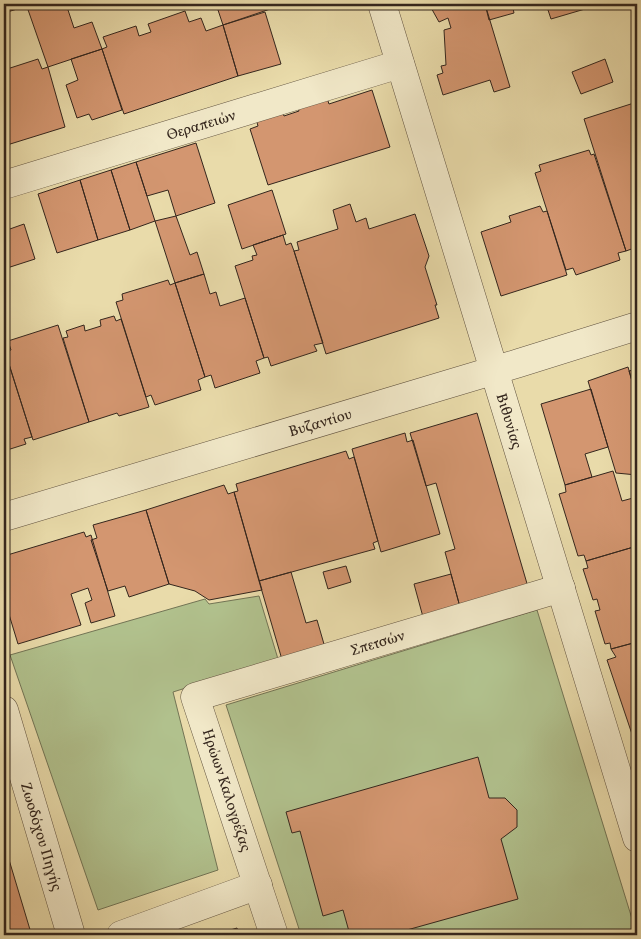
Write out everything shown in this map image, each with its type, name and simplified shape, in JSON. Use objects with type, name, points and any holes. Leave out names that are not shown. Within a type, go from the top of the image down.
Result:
[{"type":"street","name":"Βιθυνίας","points":[[382,4],[561,588],[629,780],[637,838]]},
{"type":"street","name":"Θεραπειών","points":[[4,185],[400,64]]},
{"type":"street","name":"Βυζαντίου","points":[[4,517],[637,326]]},
{"type":"street","name":"Σπετσών","points":[[195,697],[561,588]]},
{"type":"street","name":"Ηρώων Καλογρέζας","points":[[195,697],[274,935]]},
{"type":"street","name":"Ζωοδόχου Πηγής","points":[[4,710],[71,935]]},
{"type":"street","points":[[121,935],[258,885]]},
{"type":"green space","points":[[259,596],[278,659],[173,692],[218,870],[98,910],[10,655],[205,599],[209,604]]},
{"type":"green space","points":[[537,610],[637,935],[301,935],[226,705]]},
{"type":"building","points":[[4,4],[26,4],[27,6],[4,13]]},
{"type":"building","points":[[26,4],[66,4],[74,28],[92,22],[102,49],[48,67]]},
{"type":"building","points":[[216,4],[285,4],[223,25]]},
{"type":"building","points":[[429,4],[485,4],[510,87],[494,92],[490,80],[443,95],[437,75],[443,73],[441,66],[446,65],[444,30],[451,28],[448,18],[439,22]]},
{"type":"building","points":[[485,4],[512,4],[514,13],[489,20]]},
{"type":"building","points":[[525,4],[543,4],[526,9]]},
{"type":"building","points":[[546,4],[602,4],[551,19]]},
{"type":"building","points":[[185,11],[189,22],[201,18],[206,31],[223,25],[238,76],[124,114],[102,49],[107,47],[103,37],[136,26],[139,36],[151,32],[148,24]]},
{"type":"building","points":[[265,12],[281,64],[238,76],[223,25]]},
{"type":"building","points":[[102,49],[122,110],[92,120],[89,114],[77,118],[66,85],[78,80],[71,59]]},
{"type":"building","points":[[38,59],[42,69],[48,67],[65,127],[7,145],[4,135],[4,70]]},
{"type":"building","points":[[605,59],[613,82],[581,94],[572,72]]},
{"type":"building","points":[[372,90],[390,147],[268,185],[250,129],[258,126],[256,119],[282,111],[284,116],[299,111],[297,105],[326,95],[329,104]]},
{"type":"building","points":[[637,102],[637,247],[626,251],[584,119]]},
{"type":"building","points":[[196,143],[215,203],[176,216],[168,190],[147,196],[136,162]]},
{"type":"building","points":[[589,150],[591,155],[594,154],[626,251],[618,253],[620,260],[576,275],[573,268],[566,270],[535,173],[541,171],[539,165]]},
{"type":"building","points":[[136,162],[155,221],[130,230],[111,170]]},
{"type":"building","points":[[111,170],[130,230],[98,240],[80,180]]},
{"type":"building","points":[[80,180],[98,240],[57,253],[38,194]]},
{"type":"building","points":[[272,190],[286,234],[242,249],[228,205]]},
{"type":"building","points":[[350,204],[356,222],[366,218],[369,229],[415,214],[429,256],[425,267],[437,305],[435,305],[439,318],[326,354],[294,251],[299,250],[297,242],[338,229],[333,210]]},
{"type":"building","points":[[540,206],[543,212],[547,211],[567,275],[501,296],[481,232],[511,222],[509,216]]},
{"type":"building","points":[[176,216],[190,255],[197,252],[204,274],[175,283],[155,221]]},
{"type":"building","points":[[4,219],[7,230],[24,224],[35,259],[4,269]]},
{"type":"building","points":[[283,235],[286,245],[291,243],[294,251],[323,343],[314,345],[317,351],[271,366],[268,357],[264,358],[235,266],[253,260],[252,256],[257,255],[253,245]]},
{"type":"building","points":[[204,274],[210,294],[216,292],[220,306],[245,298],[264,358],[256,361],[260,373],[215,388],[211,375],[205,377],[175,283]]},
{"type":"building","points":[[168,280],[170,285],[175,283],[205,377],[198,380],[201,390],[155,405],[151,395],[146,397],[116,302],[123,300],[122,294]]},
{"type":"building","points":[[114,316],[116,321],[121,319],[149,407],[119,416],[117,413],[89,422],[63,338],[68,337],[66,331],[84,325],[85,331],[101,326],[100,320]]},
{"type":"building","points":[[58,325],[89,422],[33,440],[5,352],[11,350],[8,341]]},
{"type":"building","points":[[4,348],[32,437],[24,439],[26,444],[4,451]]},
{"type":"building","points":[[628,367],[637,398],[637,475],[616,473],[588,381]]},
{"type":"building","points":[[637,369],[637,398],[629,371]]},
{"type":"building","points":[[591,389],[608,447],[585,454],[592,477],[565,485],[541,404]]},
{"type":"building","points":[[477,413],[528,587],[460,607],[445,552],[455,549],[436,483],[426,486],[410,433]]},
{"type":"building","points":[[405,433],[407,442],[413,440],[440,534],[381,552],[352,449]]},
{"type":"building","points":[[346,451],[349,459],[354,457],[378,541],[373,543],[375,549],[259,581],[234,492],[238,491],[236,484]]},
{"type":"building","points":[[613,471],[622,501],[633,498],[637,514],[637,546],[586,561],[584,555],[578,556],[559,494],[566,492],[565,485]]},
{"type":"building","points":[[224,485],[228,494],[234,492],[262,590],[209,600],[195,591],[169,584],[146,510]]},
{"type":"building","points":[[146,510],[169,584],[129,597],[125,586],[108,591],[91,540],[97,538],[93,525]]},
{"type":"building","points":[[84,532],[86,537],[91,535],[115,616],[91,623],[85,603],[92,600],[88,588],[71,594],[81,625],[18,644],[4,598],[4,556]]},
{"type":"building","points":[[637,546],[637,642],[611,649],[610,643],[605,644],[595,611],[600,610],[597,599],[593,600],[583,569],[588,568],[586,561]]},
{"type":"building","points":[[346,566],[351,582],[328,589],[323,572]]},
{"type":"building","points":[[291,572],[306,623],[317,620],[326,651],[283,663],[259,581]]},
{"type":"building","points":[[451,574],[460,607],[423,617],[414,584]]},
{"type":"building","points":[[637,642],[637,749],[607,660],[616,657],[611,649]]},
{"type":"building","points":[[478,757],[489,798],[505,798],[517,810],[517,827],[501,839],[518,899],[389,935],[350,935],[343,910],[323,916],[300,831],[292,833],[286,812]]},
{"type":"building","points":[[4,843],[31,933],[4,935]]},
{"type":"building","points":[[237,928],[239,935],[214,935]]}]
